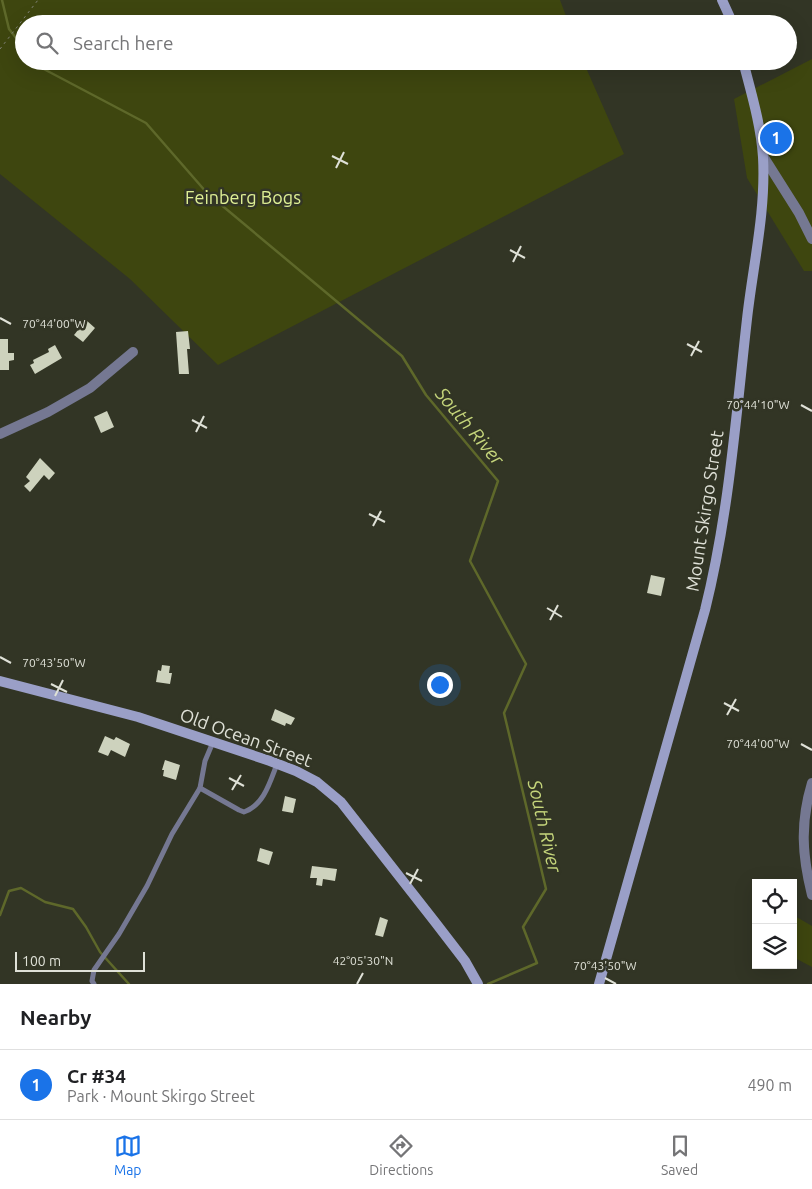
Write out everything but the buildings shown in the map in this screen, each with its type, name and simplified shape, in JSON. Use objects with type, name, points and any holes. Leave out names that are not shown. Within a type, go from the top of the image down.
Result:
[{"type":"street","points":[[722,0],[729,15]]},
{"type":"street","name":"Mount Skirgo Street","points":[[599,984],[701,624],[718,557],[726,511],[763,192],[763,156],[745,70]]},
{"type":"street","points":[[763,156],[799,213],[812,239]]},
{"type":"street","points":[[0,434],[48,412],[90,388],[133,352]]},
{"type":"street","name":"Old Ocean Street","points":[[0,681],[122,712],[277,764],[309,777],[325,787],[341,802],[440,929],[469,967],[478,984]]},
{"type":"street","points":[[812,783],[805,811],[803,843],[804,860],[812,895]]},
{"type":"lane","points":[[94,984],[92,981],[94,970],[107,953],[147,886],[172,834],[200,788],[205,761],[212,742]]},
{"type":"lane","points":[[200,788],[221,802],[244,812],[257,806],[277,764]]},
{"type":"path","points":[[27,15],[38,0]]},
{"type":"path","points":[[0,50],[15,30]]},
{"type":"green space","name":"Feinberg Bogs","points":[[0,0],[560,0],[566,15],[15,15],[15,70],[587,70],[624,154],[218,365],[130,279],[0,174]]},
{"type":"green space","points":[[812,59],[812,271],[804,271],[747,178],[734,99],[791,70],[797,70],[797,67]]},
{"type":"green space","points":[[797,917],[812,926],[812,967],[797,959]]},
{"type":"waterway","name":"South River","points":[[2,0],[9,29],[15,37]]},
{"type":"waterway","name":"South River","points":[[46,70],[146,123],[207,193],[402,356],[426,395],[498,481],[470,561],[526,664],[504,713],[546,889],[523,927],[537,963],[488,984]]},
{"type":"waterway","name":"South River","points":[[0,915],[9,891],[21,888],[45,902],[73,909],[100,952],[129,984]]},
{"type":"place","name":"Cr #34","points":[[776,138]]}]
